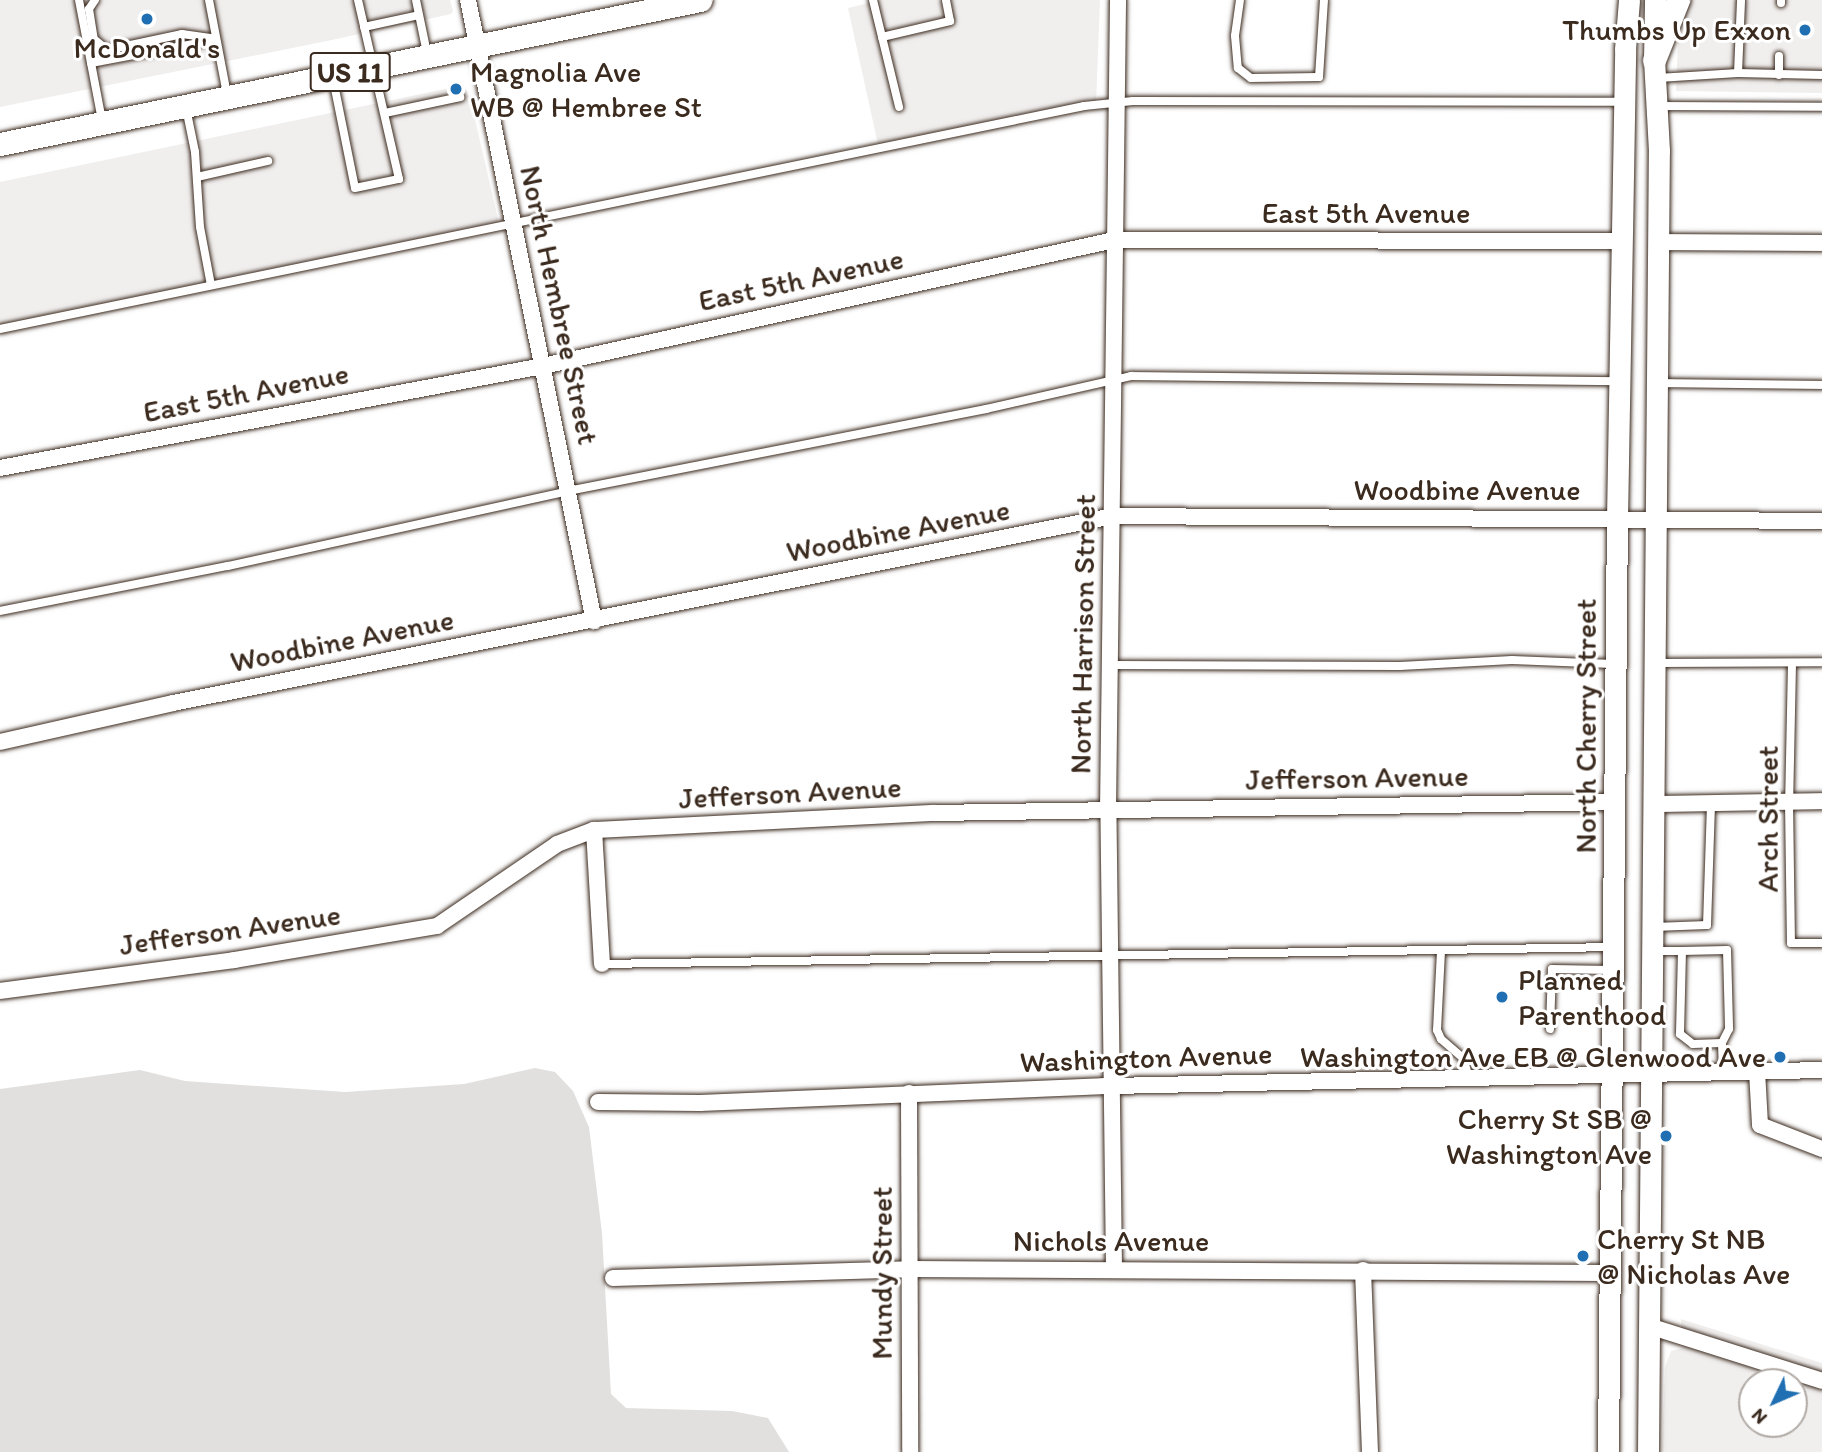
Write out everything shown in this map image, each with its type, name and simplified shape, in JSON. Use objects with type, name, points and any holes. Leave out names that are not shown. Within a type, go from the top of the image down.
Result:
[{"type":"main road","name":"US 11","points":[[0,144],[699,0]]},
{"type":"main road","points":[[1613,0],[1625,49]]},
{"type":"main road","name":"North Cherry Street","points":[[1608,1452],[1617,519],[1625,49],[1629,0]]},
{"type":"main road","points":[[1648,1452],[1657,383],[1655,0]]},
{"type":"main road","points":[[1654,69],[1678,0]]},
{"type":"street","name":"North Hembree Street","points":[[468,0],[594,621]]},
{"type":"street","name":"North Harrison Street","points":[[1114,1269],[1108,810],[1118,0]]},
{"type":"street","name":"East 5th Avenue","points":[[0,468],[543,366],[1114,240],[1622,241]]},
{"type":"street","points":[[1657,242],[1822,243]]},
{"type":"street","name":"Woodbine Avenue","points":[[0,742],[173,703],[1113,516],[1822,521]]},
{"type":"street","points":[[1654,804],[1822,801]]},
{"type":"street","name":"Jefferson Avenue","points":[[0,991],[234,960],[437,926],[557,844],[594,830],[933,813],[1615,802]]},
{"type":"street","points":[[594,830],[602,964]]},
{"type":"street","name":"Washington Avenue","points":[[598,1102],[700,1103],[1112,1086],[1822,1070]]},
{"type":"street","points":[[1757,1072],[1760,1125],[1822,1149]]},
{"type":"street","name":"Mundy Street","points":[[909,1093],[910,1452]]},
{"type":"street","name":"Nichols Avenue","points":[[613,1278],[909,1269],[1608,1273]]},
{"type":"street","points":[[1363,1270],[1370,1452]]},
{"type":"street","points":[[1649,1326],[1822,1381]]},
{"type":"lane","points":[[79,0],[102,123]]},
{"type":"lane","points":[[95,0],[89,9],[94,39],[107,50],[182,34],[216,39]]},
{"type":"lane","points":[[209,0],[228,97]]},
{"type":"lane","points":[[332,76],[355,188],[399,179],[358,0]]},
{"type":"lane","points":[[416,0],[428,56]]},
{"type":"lane","points":[[873,0],[900,107]]},
{"type":"lane","points":[[882,37],[950,21],[946,0]]},
{"type":"lane","points":[[1240,0],[1235,36],[1238,68],[1251,78],[1319,77],[1324,0]]},
{"type":"lane","points":[[1738,73],[1741,0]]},
{"type":"lane","points":[[364,27],[419,15]]},
{"type":"lane","points":[[91,64],[216,39]]},
{"type":"lane","points":[[1779,56],[1779,75]]},
{"type":"lane","points":[[1654,69],[1822,75]]},
{"type":"lane","points":[[385,113],[460,97]]},
{"type":"lane","points":[[0,329],[514,225],[879,149],[925,137],[1116,103],[1624,102]]},
{"type":"lane","points":[[186,106],[211,285]]},
{"type":"lane","points":[[1657,106],[1822,107]]},
{"type":"lane","points":[[197,177],[268,161]]},
{"type":"lane","points":[[0,611],[228,566],[568,491],[1114,382],[1131,376],[1620,381]]},
{"type":"lane","points":[[1657,383],[1822,385]]},
{"type":"lane","points":[[1111,665],[1387,666],[1512,660],[1616,664]]},
{"type":"lane","points":[[1655,663],[1822,662]]},
{"type":"lane","name":"Arch Street","points":[[1793,664],[1789,802],[1791,943],[1822,943]]},
{"type":"lane","points":[[1653,927],[1707,925],[1711,803]]},
{"type":"lane","points":[[602,964],[1614,947]]},
{"type":"lane","points":[[1653,951],[1727,950],[1729,1029],[1722,1043],[1723,1072]]},
{"type":"lane","points":[[1441,951],[1437,1030],[1441,1039],[1463,1058],[1469,1078]]},
{"type":"lane","points":[[1682,951],[1680,1034],[1693,1044],[1722,1043]]},
{"type":"lane","points":[[1550,1029],[1552,969],[1614,971]]},
{"type":"shaded area","points":[[0,0],[450,0],[453,11],[451,14],[327,41],[0,107]]},
{"type":"shaded area","points":[[881,0],[1100,0],[1096,105],[879,149],[848,8]]},
{"type":"shaded area","points":[[1689,0],[1822,0],[1822,93],[1676,91],[1678,39]]},
{"type":"shaded area","points":[[464,85],[471,102],[500,228],[0,329],[0,182]]},
{"type":"shaded area","points":[[535,1068],[555,1072],[573,1091],[589,1127],[602,1233],[611,1394],[626,1408],[732,1411],[768,1418],[789,1452],[0,1452],[0,1089],[140,1070],[185,1081],[345,1092],[464,1084]]},
{"type":"shaded area","points":[[1681,1319],[1822,1363],[1822,1452],[1662,1452],[1665,1367],[1671,1351],[1683,1348]]},
{"type":"place","name":"McDonald's","points":[[147,19]]},
{"type":"place","name":"Thumbs Up Exxon","points":[[1805,30]]},
{"type":"place","name":"Magnolia Ave WB @ Hembree St","points":[[456,89]]},
{"type":"place","name":"Planned Parenthood","points":[[1502,997]]},
{"type":"place","name":"Washington Ave EB @ Glenwood Ave","points":[[1780,1057]]},
{"type":"place","name":"Cherry St SB @ Washington Ave","points":[[1666,1136]]},
{"type":"place","name":"Cherry St NB @ Nicholas Ave","points":[[1583,1256]]}]
